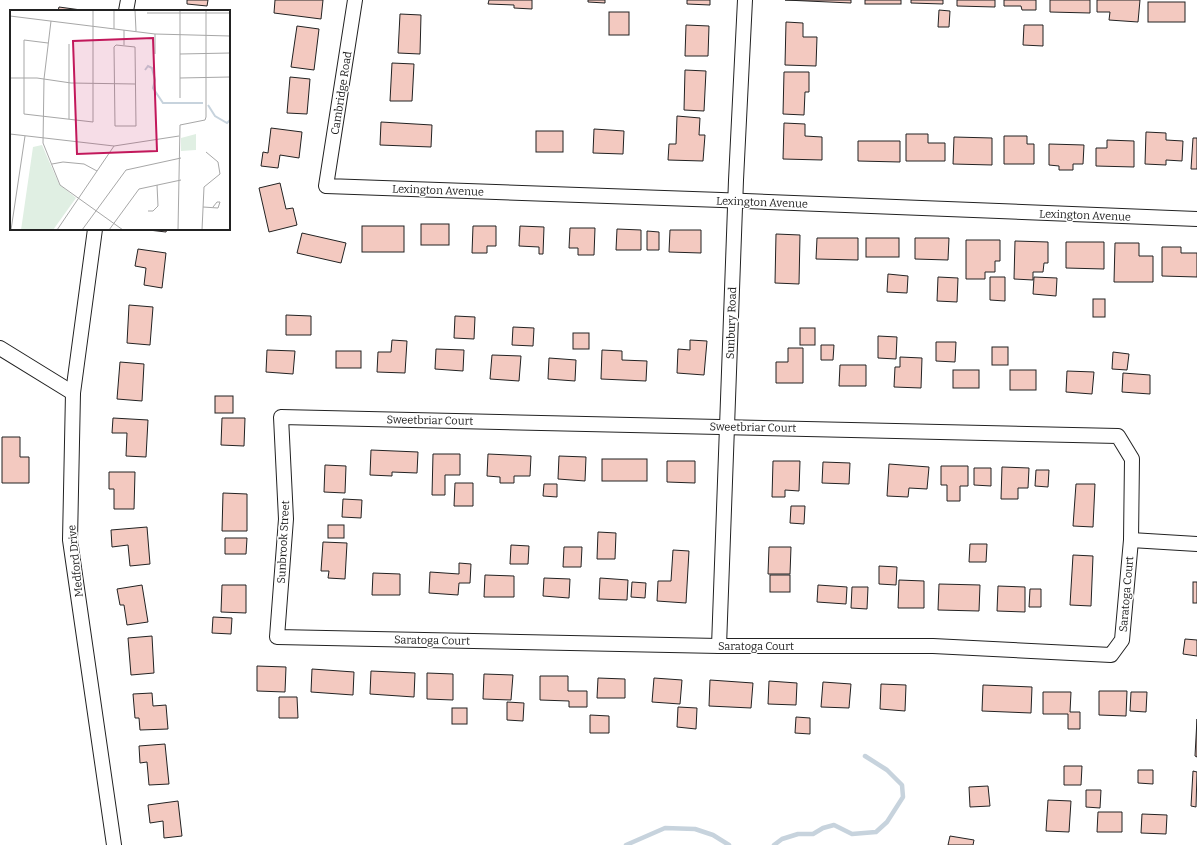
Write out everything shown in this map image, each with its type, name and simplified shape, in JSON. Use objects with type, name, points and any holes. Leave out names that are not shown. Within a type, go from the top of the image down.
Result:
[{"type":"street","points":[[126,10],[128,0]]},
{"type":"street","name":"Cambridge Road","points":[[326,186],[355,0]]},
{"type":"street","name":"Sunbury Road","points":[[719,646],[735,201],[745,0]]},
{"type":"street","name":"Lexington Avenue","points":[[326,186],[1197,219]]},
{"type":"street","name":"Medford Drive","points":[[95,230],[73,393],[70,540],[114,845]]},
{"type":"street","points":[[0,348],[73,393]]},
{"type":"street","name":"Sweetbriar Court","points":[[281,417],[1118,436],[1132,459],[1131,540]]},
{"type":"street","name":"Sunbrook Street","points":[[281,417],[286,519],[277,637],[282,637]]},
{"type":"street","points":[[1131,540],[1197,544]]},
{"type":"street","name":"Saratoga Court","points":[[282,637],[719,646],[933,646],[1111,655],[1122,640],[1131,540]]},
{"type":"building","points":[[187,0],[208,0],[207,6],[187,4]]},
{"type":"building","points":[[275,0],[323,0],[321,19],[274,13]]},
{"type":"building","points":[[489,0],[532,0],[532,9],[514,8],[514,5],[488,4]]},
{"type":"building","points":[[588,0],[605,0],[605,3],[588,2]]},
{"type":"building","points":[[687,0],[710,0],[710,5],[687,4]]},
{"type":"building","points":[[785,0],[851,0],[851,3]]},
{"type":"building","points":[[865,0],[901,0],[901,4],[865,4]]},
{"type":"building","points":[[911,0],[943,0],[943,4],[911,3]]},
{"type":"building","points":[[957,0],[995,0],[995,7],[957,6]]},
{"type":"building","points":[[1004,0],[1036,0],[1036,10],[1022,10],[1021,6],[1004,6]]},
{"type":"building","points":[[1050,0],[1090,0],[1090,13],[1050,12]]},
{"type":"building","points":[[1097,0],[1140,0],[1138,22],[1109,20],[1110,12],[1097,12]]},
{"type":"building","points":[[1148,2],[1185,2],[1185,22],[1148,22]]},
{"type":"building","points":[[59,7],[81,10],[58,10]]},
{"type":"building","points":[[939,10],[950,11],[949,27],[938,27]]},
{"type":"building","points":[[609,12],[629,12],[629,35],[609,35]]},
{"type":"building","points":[[400,14],[421,15],[420,54],[398,53]]},
{"type":"building","points":[[786,22],[803,23],[803,37],[817,37],[816,66],[785,65]]},
{"type":"building","points":[[686,25],[709,26],[708,56],[685,56]]},
{"type":"building","points":[[1024,25],[1043,25],[1043,46],[1023,45]]},
{"type":"building","points":[[297,26],[319,29],[314,70],[291,67]]},
{"type":"building","points":[[392,63],[414,64],[412,101],[390,101]]},
{"type":"building","points":[[685,70],[706,71],[704,111],[684,110]]},
{"type":"building","points":[[784,72],[809,72],[809,92],[805,92],[804,115],[783,114]]},
{"type":"building","points":[[290,77],[310,79],[307,114],[287,113]]},
{"type":"building","points":[[677,116],[700,118],[699,135],[705,135],[703,161],[668,160],[669,144],[676,144]]},
{"type":"building","points":[[381,122],[432,125],[431,147],[380,145]]},
{"type":"building","points":[[784,123],[805,124],[805,136],[822,137],[822,160],[783,159]]},
{"type":"building","points":[[271,128],[302,132],[299,158],[280,155],[278,168],[261,166],[263,152],[268,153]]},
{"type":"building","points":[[594,129],[624,131],[623,154],[593,153]]},
{"type":"building","points":[[536,131],[563,131],[563,152],[536,152]]},
{"type":"building","points":[[1146,132],[1166,133],[1166,140],[1183,141],[1182,161],[1166,160],[1166,165],[1145,164]]},
{"type":"building","points":[[906,134],[928,134],[928,143],[945,143],[945,161],[906,161]]},
{"type":"building","points":[[1004,136],[1027,136],[1027,144],[1034,144],[1034,164],[1004,164]]},
{"type":"building","points":[[954,137],[992,138],[992,165],[953,164]]},
{"type":"building","points":[[1193,138],[1197,138],[1197,169],[1191,169]]},
{"type":"building","points":[[1107,140],[1134,141],[1134,167],[1096,166],[1096,148],[1107,148]]},
{"type":"building","points":[[858,141],[900,141],[900,162],[858,161]]},
{"type":"building","points":[[1049,144],[1084,145],[1083,164],[1073,164],[1073,170],[1059,170],[1059,166],[1049,165]]},
{"type":"building","points":[[280,183],[286,209],[293,208],[297,225],[269,232],[259,188]]},
{"type":"building","points":[[421,224],[449,224],[449,245],[421,245]]},
{"type":"building","points":[[362,226],[404,226],[404,252],[362,252]]},
{"type":"building","points":[[473,226],[496,226],[496,246],[487,246],[487,253],[472,253]]},
{"type":"building","points":[[520,226],[544,227],[543,254],[539,254],[539,247],[519,246]]},
{"type":"building","points":[[570,228],[595,228],[594,255],[578,255],[578,248],[569,248]]},
{"type":"building","points":[[617,229],[641,230],[641,250],[616,250]]},
{"type":"building","points":[[149,230],[167,230],[166,232]]},
{"type":"building","points":[[670,230],[701,230],[701,253],[669,252]]},
{"type":"building","points":[[647,231],[659,232],[659,250],[647,250]]},
{"type":"building","points":[[302,233],[346,243],[341,263],[297,253]]},
{"type":"building","points":[[776,234],[800,235],[799,284],[775,283]]},
{"type":"building","points":[[817,238],[858,238],[858,260],[816,259]]},
{"type":"building","points":[[866,238],[899,238],[899,257],[866,257]]},
{"type":"building","points":[[915,238],[949,238],[948,260],[915,259]]},
{"type":"building","points":[[966,240],[1000,240],[1000,261],[995,261],[995,272],[985,272],[985,279],[966,279]]},
{"type":"building","points":[[1015,241],[1048,242],[1048,263],[1044,263],[1043,272],[1033,272],[1033,280],[1014,279]]},
{"type":"building","points":[[1066,242],[1104,242],[1104,269],[1066,268]]},
{"type":"building","points":[[1115,243],[1139,243],[1139,256],[1153,256],[1153,282],[1114,282]]},
{"type":"building","points":[[1162,247],[1181,247],[1181,253],[1197,253],[1197,277],[1162,276]]},
{"type":"building","points":[[138,249],[166,253],[162,288],[144,285],[146,268],[135,266]]},
{"type":"building","points":[[888,274],[908,276],[907,293],[887,292]]},
{"type":"building","points":[[938,277],[958,278],[957,302],[937,301]]},
{"type":"building","points":[[990,277],[1005,277],[1005,301],[990,300]]},
{"type":"building","points":[[1034,277],[1057,278],[1056,296],[1033,294]]},
{"type":"building","points":[[1093,299],[1105,299],[1105,317],[1093,317]]},
{"type":"building","points":[[129,305],[153,307],[150,345],[127,343]]},
{"type":"building","points":[[286,315],[311,316],[311,335],[286,335]]},
{"type":"building","points":[[455,316],[475,317],[474,339],[454,338]]},
{"type":"building","points":[[513,327],[534,328],[533,346],[512,345]]},
{"type":"building","points":[[800,328],[815,328],[815,345],[800,345]]},
{"type":"building","points":[[573,333],[589,333],[589,349],[573,349]]},
{"type":"building","points":[[878,336],[897,337],[896,359],[878,358]]},
{"type":"building","points":[[392,340],[407,341],[405,373],[377,372],[378,352],[391,352]]},
{"type":"building","points":[[690,340],[707,341],[704,375],[677,373],[678,349],[690,350]]},
{"type":"building","points":[[936,342],[956,342],[955,362],[936,361]]},
{"type":"building","points":[[821,345],[834,345],[833,360],[821,360]]},
{"type":"building","points":[[992,347],[1008,347],[1008,365],[992,365]]},
{"type":"building","points":[[788,348],[803,348],[803,383],[776,383],[776,362],[788,362]]},
{"type":"building","points":[[436,349],[464,350],[463,371],[435,369]]},
{"type":"building","points":[[267,350],[295,351],[293,374],[266,372]]},
{"type":"building","points":[[602,350],[622,351],[622,360],[647,361],[646,381],[601,379]]},
{"type":"building","points":[[336,351],[361,351],[361,368],[336,368]]},
{"type":"building","points":[[1113,352],[1129,354],[1127,370],[1112,369]]},
{"type":"building","points":[[492,355],[521,356],[519,381],[490,379]]},
{"type":"building","points":[[900,357],[922,358],[921,388],[894,387],[895,367],[900,367]]},
{"type":"building","points":[[549,358],[576,360],[575,381],[548,379]]},
{"type":"building","points":[[120,362],[144,364],[142,401],[117,399]]},
{"type":"building","points":[[840,365],[866,365],[866,386],[839,386]]},
{"type":"building","points":[[953,370],[979,370],[979,388],[953,388]]},
{"type":"building","points":[[1010,370],[1036,370],[1036,390],[1010,390]]},
{"type":"building","points":[[1067,371],[1094,372],[1092,394],[1066,392]]},
{"type":"building","points":[[1123,373],[1150,375],[1150,394],[1122,392]]},
{"type":"building","points":[[215,396],[233,396],[233,413],[215,413]]},
{"type":"building","points":[[113,418],[148,420],[146,457],[126,456],[127,433],[112,433]]},
{"type":"building","points":[[222,418],[245,418],[244,446],[221,445]]},
{"type":"building","points":[[2,437],[20,437],[20,457],[29,457],[29,483],[2,483]]},
{"type":"building","points":[[371,450],[418,452],[417,473],[392,472],[392,476],[370,475]]},
{"type":"building","points":[[433,454],[460,454],[460,475],[445,475],[445,495],[432,495]]},
{"type":"building","points":[[488,454],[531,456],[530,476],[514,476],[514,483],[500,483],[500,477],[487,476]]},
{"type":"building","points":[[559,456],[586,457],[585,481],[558,479]]},
{"type":"building","points":[[602,459],[647,459],[647,481],[602,481]]},
{"type":"building","points":[[667,461],[695,461],[695,483],[667,482]]},
{"type":"building","points":[[773,461],[800,461],[799,491],[785,490],[785,497],[772,497]]},
{"type":"building","points":[[823,462],[850,463],[849,484],[822,483]]},
{"type":"building","points":[[889,464],[929,467],[927,489],[909,488],[908,497],[887,496]]},
{"type":"building","points":[[325,465],[346,466],[345,493],[324,492]]},
{"type":"building","points":[[941,466],[968,466],[968,486],[960,486],[960,501],[947,501],[947,485],[941,485]]},
{"type":"building","points":[[1002,467],[1029,468],[1028,488],[1018,488],[1018,499],[1001,499]]},
{"type":"building","points":[[974,468],[991,468],[991,486],[974,485]]},
{"type":"building","points":[[1036,470],[1049,470],[1048,487],[1035,486]]},
{"type":"building","points":[[109,472],[135,472],[134,509],[114,509],[114,489],[109,489]]},
{"type":"building","points":[[455,483],[473,483],[473,506],[454,506]]},
{"type":"building","points":[[544,484],[557,484],[557,497],[543,496]]},
{"type":"building","points":[[1076,484],[1095,484],[1093,527],[1073,526]]},
{"type":"building","points":[[223,493],[247,494],[247,531],[222,531]]},
{"type":"building","points":[[343,499],[362,500],[361,518],[342,517]]},
{"type":"building","points":[[791,506],[805,506],[804,524],[790,523]]},
{"type":"building","points":[[328,525],[344,525],[344,538],[328,538]]},
{"type":"building","points":[[147,527],[150,564],[130,566],[128,545],[112,547],[111,530]]},
{"type":"building","points":[[598,532],[616,533],[615,559],[597,559]]},
{"type":"building","points":[[225,538],[247,538],[246,554],[225,554]]},
{"type":"building","points":[[323,542],[347,543],[345,579],[328,578],[329,571],[321,571]]},
{"type":"building","points":[[970,544],[987,544],[986,562],[969,562]]},
{"type":"building","points":[[511,545],[529,546],[528,564],[510,564]]},
{"type":"building","points":[[564,547],[582,547],[581,567],[563,567]]},
{"type":"building","points":[[769,547],[791,547],[790,574],[768,574]]},
{"type":"building","points":[[673,550],[689,551],[686,603],[657,601],[658,581],[671,581]]},
{"type":"building","points":[[1073,555],[1093,556],[1091,606],[1070,605]]},
{"type":"building","points":[[459,563],[471,564],[470,583],[459,583],[458,595],[429,593],[430,572],[459,574]]},
{"type":"building","points":[[879,566],[897,567],[896,585],[879,584]]},
{"type":"building","points":[[373,573],[400,574],[400,595],[372,595]]},
{"type":"building","points":[[485,575],[514,576],[514,597],[484,597]]},
{"type":"building","points":[[770,575],[790,575],[790,592],[770,592]]},
{"type":"building","points":[[544,578],[570,579],[569,598],[543,596]]},
{"type":"building","points":[[600,578],[628,580],[627,600],[599,599]]},
{"type":"building","points":[[899,580],[924,581],[924,608],[898,608]]},
{"type":"building","points":[[632,582],[646,583],[645,598],[631,597]]},
{"type":"building","points":[[1193,582],[1197,582],[1197,603],[1193,603]]},
{"type":"building","points":[[939,584],[980,585],[979,611],[938,610]]},
{"type":"building","points":[[142,585],[148,622],[127,625],[124,605],[120,605],[117,589]]},
{"type":"building","points":[[222,585],[246,585],[246,613],[221,612]]},
{"type":"building","points":[[818,585],[847,587],[846,604],[817,602]]},
{"type":"building","points":[[998,586],[1025,587],[1025,612],[997,611]]},
{"type":"building","points":[[852,587],[868,587],[867,609],[851,608]]},
{"type":"building","points":[[1030,589],[1041,589],[1041,607],[1029,607]]},
{"type":"building","points":[[213,617],[232,618],[231,634],[212,633]]},
{"type":"building","points":[[152,636],[154,673],[131,675],[128,638]]},
{"type":"building","points":[[1185,639],[1197,640],[1197,656],[1183,654]]},
{"type":"building","points":[[257,666],[286,667],[285,692],[257,691]]},
{"type":"building","points":[[312,669],[354,672],[353,695],[311,692]]},
{"type":"building","points":[[371,671],[415,673],[414,697],[370,694]]},
{"type":"building","points":[[427,673],[453,674],[453,700],[427,699]]},
{"type":"building","points":[[484,674],[513,675],[511,700],[483,699]]},
{"type":"building","points":[[540,676],[568,676],[568,691],[587,691],[587,707],[569,707],[569,701],[540,700]]},
{"type":"building","points":[[598,678],[625,679],[625,698],[597,698]]},
{"type":"building","points":[[654,678],[682,680],[680,704],[652,702]]},
{"type":"building","points":[[710,680],[753,683],[751,708],[709,706]]},
{"type":"building","points":[[769,681],[797,683],[796,705],[768,704]]},
{"type":"building","points":[[823,682],[851,684],[849,708],[821,707]]},
{"type":"building","points":[[881,684],[906,685],[905,711],[880,709]]},
{"type":"building","points":[[983,685],[1032,687],[1031,713],[982,711]]},
{"type":"building","points":[[1099,691],[1127,691],[1126,716],[1099,715]]},
{"type":"building","points":[[1043,692],[1071,692],[1070,712],[1080,712],[1080,729],[1068,729],[1068,714],[1043,714]]},
{"type":"building","points":[[1131,692],[1147,692],[1146,712],[1130,711]]},
{"type":"building","points":[[152,693],[153,706],[166,705],[168,729],[140,730],[139,718],[135,718],[133,694]]},
{"type":"building","points":[[279,697],[297,697],[298,718],[279,718]]},
{"type":"building","points":[[507,702],[524,703],[523,721],[507,720]]},
{"type":"building","points":[[678,707],[697,708],[696,729],[677,727]]},
{"type":"building","points":[[452,708],[467,708],[467,724],[452,724]]},
{"type":"building","points":[[590,715],[609,716],[609,733],[590,733]]},
{"type":"building","points":[[796,717],[810,718],[810,734],[795,733]]},
{"type":"building","points":[[1197,719],[1197,757],[1195,756]]},
{"type":"building","points":[[165,744],[169,784],[149,785],[147,762],[140,763],[139,746]]},
{"type":"building","points":[[1064,766],[1082,766],[1081,785],[1064,785]]},
{"type":"building","points":[[1138,770],[1153,770],[1153,784],[1138,783]]},
{"type":"building","points":[[1193,771],[1197,772],[1196,807],[1191,806]]},
{"type":"building","points":[[988,786],[990,806],[970,807],[969,787]]},
{"type":"building","points":[[1086,790],[1101,790],[1100,808],[1086,807]]},
{"type":"building","points":[[1048,800],[1071,801],[1069,832],[1046,831]]},
{"type":"building","points":[[178,801],[182,836],[164,838],[163,821],[150,823],[148,805]]},
{"type":"building","points":[[1098,812],[1122,812],[1122,832],[1097,832]]},
{"type":"building","points":[[1142,814],[1167,815],[1166,834],[1141,833]]},
{"type":"building","points":[[950,836],[974,840],[973,845],[948,845]]},
{"type":"waterway","points":[[774,845],[782,839],[798,834],[813,834],[823,828],[834,825],[852,834],[876,832],[887,822],[903,797],[902,785],[887,770],[865,756]]},
{"type":"waterway","points":[[626,845],[665,828],[695,829],[713,835],[729,845]]}]
